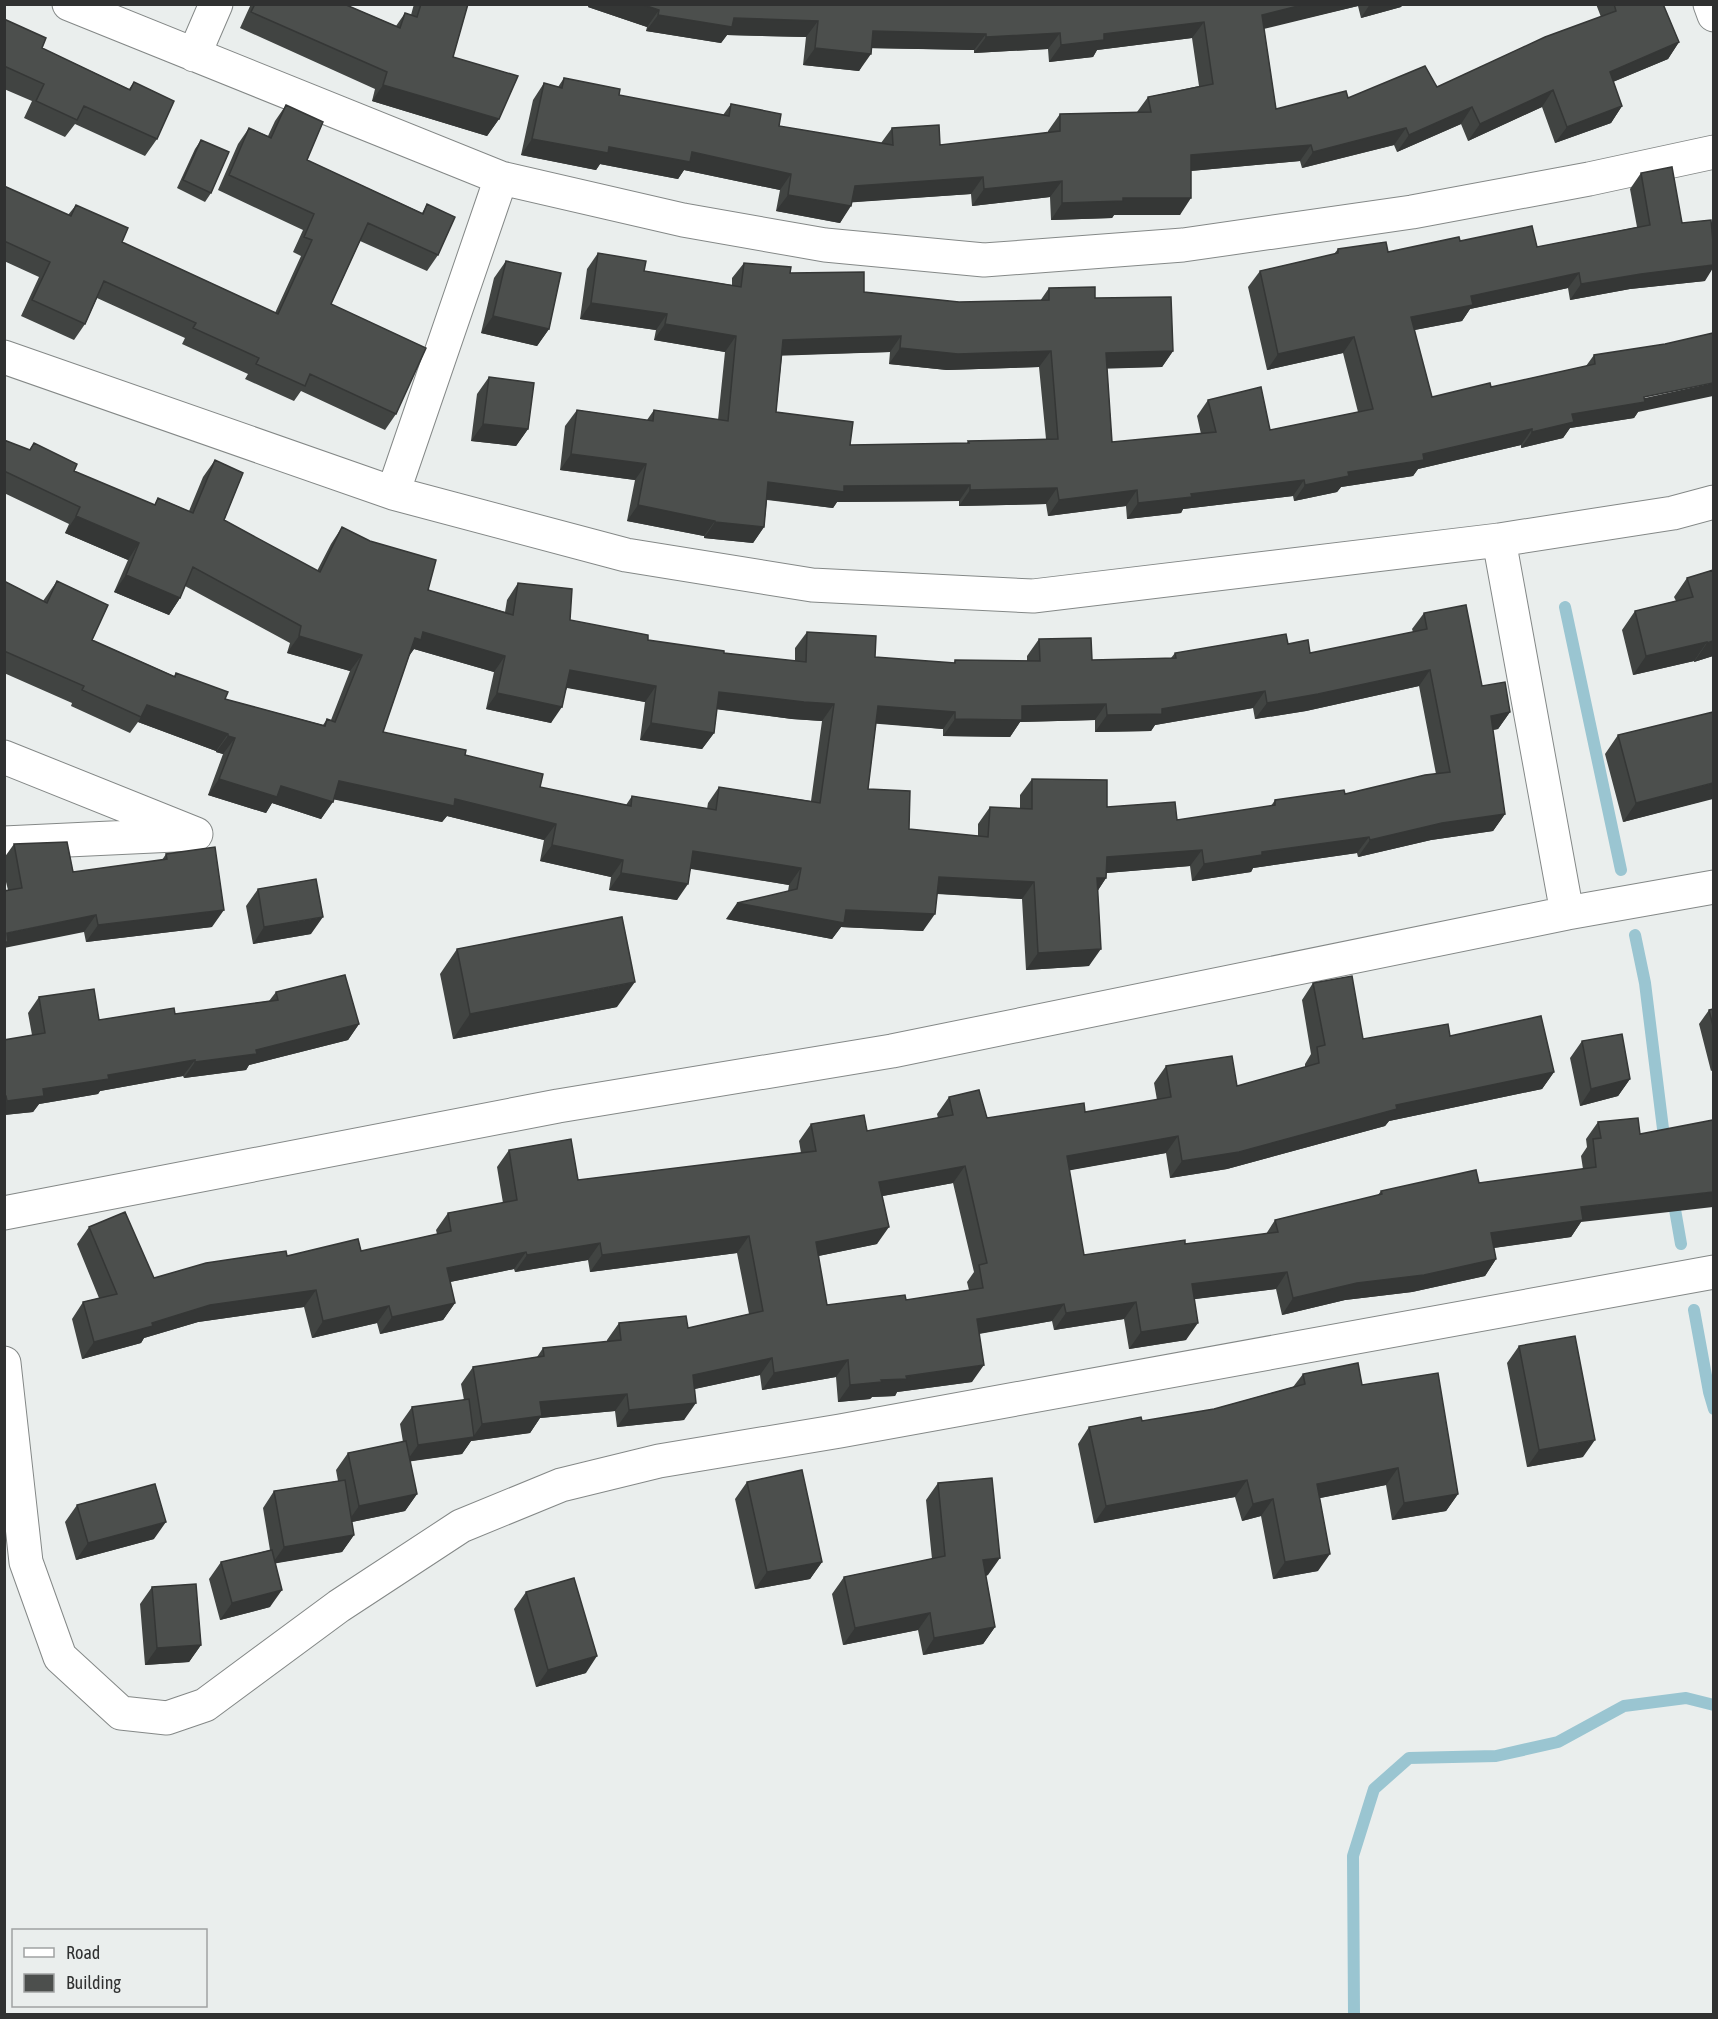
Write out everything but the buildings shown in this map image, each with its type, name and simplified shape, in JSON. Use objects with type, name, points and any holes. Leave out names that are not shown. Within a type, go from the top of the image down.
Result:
[{"type":"street","points":[[69,4],[501,178],[683,220],[825,245],[984,260],[1183,245],[1412,212],[1589,179],[1713,152]]},
{"type":"street","points":[[194,55],[216,4]]},
{"type":"street","points":[[1710,4],[1713,15]]},
{"type":"street","points":[[393,493],[501,178]]},
{"type":"street","points":[[4,357],[393,493],[626,555],[812,585],[1033,596],[1499,540],[1673,513],[1713,502]]},
{"type":"street","points":[[1499,540],[1567,914]]},
{"type":"street","points":[[4,757],[196,834],[4,843]]},
{"type":"street","points":[[4,1213],[558,1106],[892,1052],[1567,914],[1713,887]]},
{"type":"street","points":[[4,1363],[15,1564],[60,1657],[121,1713],[167,1718],[205,1705],[339,1606],[461,1526],[561,1485],[659,1461],[852,1429],[1713,1272]]},
{"type":"waterway","points":[[1565,607],[1621,870]]},
{"type":"waterway","points":[[1635,935],[1645,983],[1665,1145]]},
{"type":"waterway","points":[[1673,1198],[1681,1244]]},
{"type":"waterway","points":[[1694,1310],[1714,1409]]},
{"type":"waterway","points":[[1354,2014],[1353,1856],[1374,1789],[1409,1758],[1496,1756],[1558,1742],[1624,1706],[1686,1698],[1714,1705]]}]
